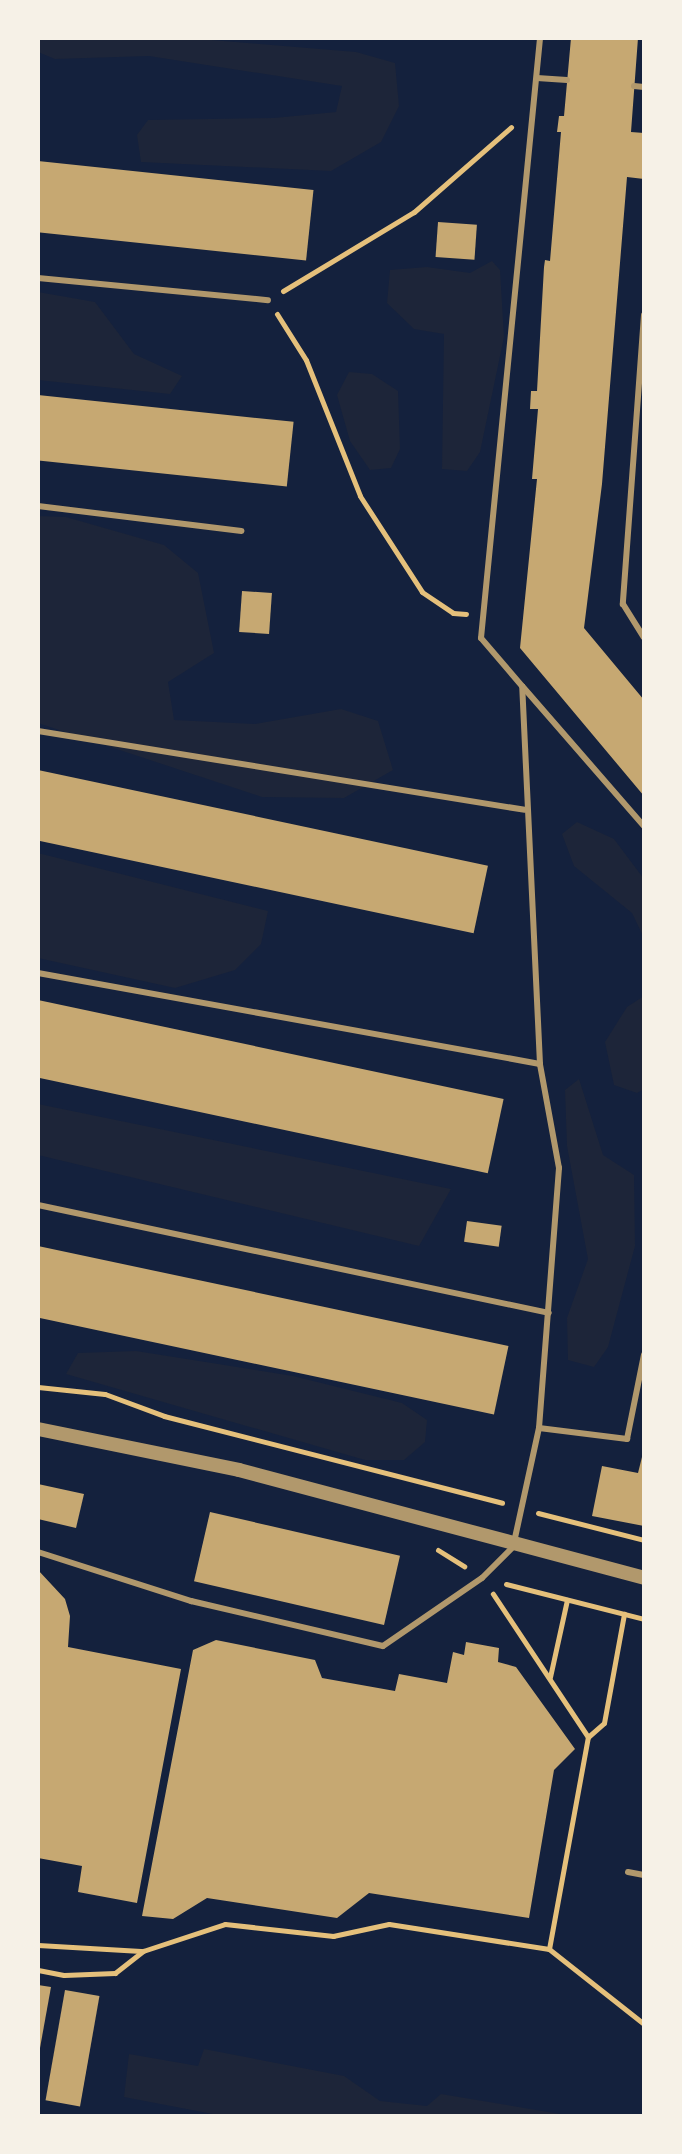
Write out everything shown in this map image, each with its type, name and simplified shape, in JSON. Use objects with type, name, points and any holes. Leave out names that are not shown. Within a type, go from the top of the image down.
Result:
[{"type":"street","points":[[38,1429],[239,1470],[513,1547],[644,1578]]},
{"type":"lane","points":[[539,38],[481,638],[644,826]]},
{"type":"lane","points":[[537,78],[567,80]]},
{"type":"lane","points":[[634,86],[644,87]]},
{"type":"lane","points":[[38,278],[268,300]]},
{"type":"lane","points":[[644,315],[623,604],[644,637]]},
{"type":"lane","points":[[38,506],[241,531]]},
{"type":"lane","points":[[38,1552],[191,1601],[383,1646],[482,1578],[513,1547],[524,1509],[539,1428],[559,1168],[540,1064],[525,810],[522,686]]},
{"type":"lane","points":[[38,731],[525,810]]},
{"type":"lane","points":[[38,973],[540,1064]]},
{"type":"lane","points":[[38,1205],[549,1313]]},
{"type":"lane","points":[[539,1428],[627,1439],[644,1355]]},
{"type":"lane","points":[[628,1872],[644,1875]]},
{"type":"path","points":[[483,614],[453,613],[422,592],[360,496],[306,360],[268,300],[414,212],[534,107]]},
{"type":"path","points":[[38,1387],[105,1394],[164,1416],[644,1540]]},
{"type":"path","points":[[430,1545],[482,1578],[644,1619]]},
{"type":"path","points":[[482,1578],[588,1737]]},
{"type":"path","points":[[550,1677],[567,1600]]},
{"type":"path","points":[[549,1949],[588,1737],[604,1723],[624,1614]]},
{"type":"path","points":[[38,1970],[64,1975],[115,1973],[143,1951],[225,1924],[333,1936],[389,1924],[549,1949],[644,2024]]},
{"type":"path","points":[[38,1945],[143,1951]]},
{"type":"shaded area","points":[[38,38],[188,38],[356,52],[395,63],[399,106],[381,142],[331,171],[141,162],[137,135],[148,120],[274,118],[336,112],[342,86],[149,56],[55,59],[38,52]]},
{"type":"shaded area","points":[[492,261],[500,270],[504,337],[480,452],[467,471],[442,469],[444,334],[414,329],[387,303],[390,270],[427,267],[470,273]]},
{"type":"shaded area","points":[[38,292],[95,302],[134,354],[182,376],[170,394],[38,380]]},
{"type":"shaded area","points":[[349,372],[372,374],[398,391],[400,449],[391,468],[370,470],[350,441],[337,395]]},
{"type":"shaded area","points":[[38,516],[66,517],[164,545],[198,573],[214,653],[168,682],[174,720],[255,724],[341,709],[378,721],[393,770],[344,798],[262,797],[38,723]]},
{"type":"shaded area","points":[[577,822],[614,839],[644,879],[644,938],[632,913],[574,866],[562,834]]},
{"type":"shaded area","points":[[38,853],[268,911],[261,944],[235,970],[175,988],[38,958]]},
{"type":"shaded area","points":[[644,996],[644,1089],[637,1093],[614,1085],[605,1042],[627,1007]]},
{"type":"shaded area","points":[[579,1079],[603,1155],[634,1175],[635,1246],[608,1347],[594,1367],[568,1360],[567,1318],[588,1259],[567,1146],[565,1090]]},
{"type":"shaded area","points":[[38,1104],[451,1189],[419,1246],[38,1155]]},
{"type":"shaded area","points":[[136,1351],[293,1376],[402,1403],[427,1420],[425,1442],[404,1460],[365,1460],[66,1374],[78,1353]]},
{"type":"shaded area","points":[[204,2049],[344,2076],[380,2101],[427,2106],[441,2094],[572,2116],[223,2116],[124,2097],[129,2054],[198,2066]]},
{"type":"building","points":[[571,38],[638,38],[631,132],[644,133],[644,179],[627,177],[602,484],[584,628],[644,700],[644,796],[520,648],[537,479],[532,479],[538,409],[530,409],[531,391],[537,391],[544,267],[545,260],[550,261],[561,132],[557,132],[559,116],[564,116]]},
{"type":"building","points":[[38,161],[313,190],[306,261],[38,232]]},
{"type":"building","points":[[438,222],[477,225],[474,260],[436,257]]},
{"type":"building","points":[[38,395],[294,422],[287,487],[38,460]]},
{"type":"building","points":[[242,591],[272,593],[269,634],[239,632]]},
{"type":"building","points":[[38,770],[488,866],[474,933],[38,841]]},
{"type":"building","points":[[38,1000],[504,1099],[488,1173],[38,1078]]},
{"type":"building","points":[[467,1221],[502,1226],[499,1247],[464,1242]]},
{"type":"building","points":[[38,1246],[508,1346],[494,1414],[38,1318]]},
{"type":"building","points":[[644,1449],[644,1526],[592,1516],[602,1466],[638,1473]]},
{"type":"building","points":[[38,1484],[84,1494],[76,1528],[38,1519]]},
{"type":"building","points":[[210,1512],[400,1556],[384,1625],[194,1581]]},
{"type":"building","points":[[38,1570],[65,1599],[70,1616],[68,1647],[181,1669],[137,1903],[78,1892],[82,1866],[38,1858]]},
{"type":"building","points":[[216,1640],[315,1660],[322,1678],[395,1691],[399,1674],[447,1683],[453,1652],[464,1655],[466,1642],[499,1648],[498,1662],[516,1667],[575,1749],[554,1770],[529,1918],[369,1893],[337,1918],[207,1898],[173,1919],[142,1916],[193,1650]]},
{"type":"building","points":[[38,1985],[51,1987],[40,2048],[38,2048]]},
{"type":"building","points":[[65,1990],[99,1996],[80,2106],[46,2100]]}]
